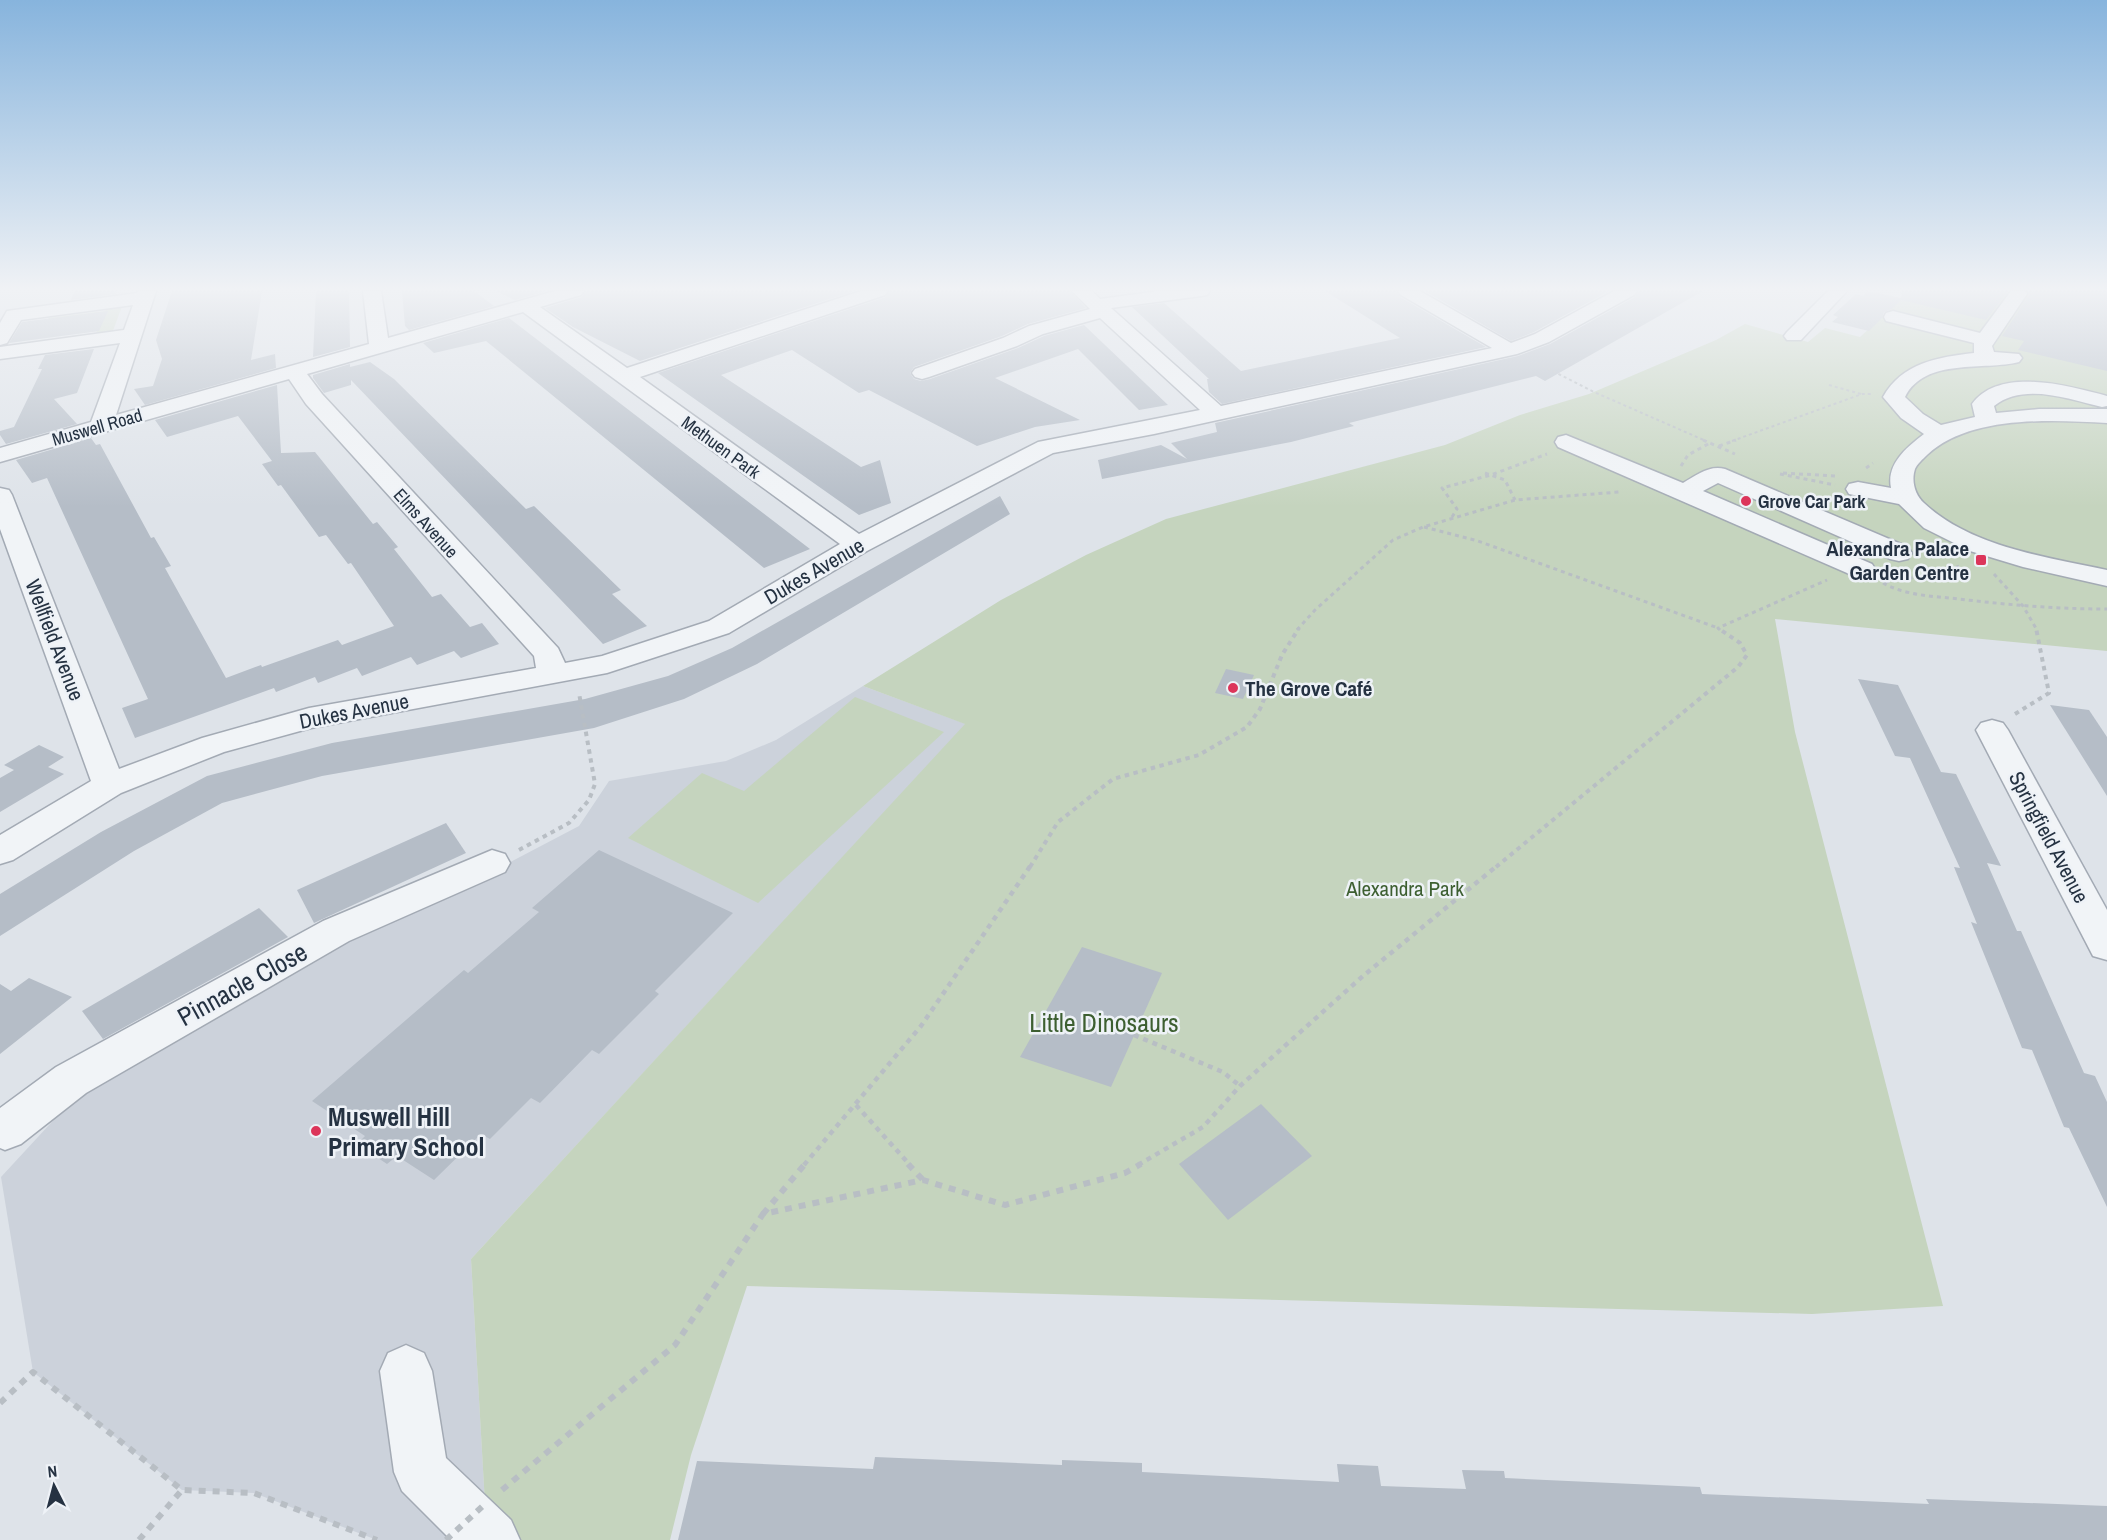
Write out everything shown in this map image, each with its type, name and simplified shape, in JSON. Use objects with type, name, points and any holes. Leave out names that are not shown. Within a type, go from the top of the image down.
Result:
[{"type":"street","points":[[101,426],[123,363]]},
{"type":"street","name":"Muswell Road","points":[[0,454],[323,363]]},
{"type":"street","name":"Methuen Park","points":[[605,363],[858,545]]},
{"type":"street","points":[[623,376],[663,363]]},
{"type":"street","points":[[922,373],[951,363]]},
{"type":"street","points":[[1160,363],[1216,413]]},
{"type":"street","name":"Dukes Avenue","points":[[0,850],[109,785],[213,745],[309,718],[566,681],[607,664],[719,627],[858,545],[1046,447],[1450,363]]},
{"type":"street","points":[[1941,434],[1926,428],[1894,397],[1902,382],[1919,372],[1945,363]]},
{"type":"street","name":"Elms Avenue","points":[[294,371],[322,408],[548,654],[566,681]]},
{"type":"street","points":[[1988,420],[1983,404],[1990,396],[2004,391],[2051,390],[2107,403]]},
{"type":"street","points":[[1906,498],[1901,486],[1901,472],[1904,464],[1941,434],[1988,420],[2037,414],[2107,416]]},
{"type":"street","points":[[1569,443],[1874,577]]},
{"type":"street","points":[[1684,492],[1717,474],[1899,553]]},
{"type":"street","points":[[1853,479],[1906,498],[1930,520],[1986,547],[2107,578]]},
{"type":"street","name":"Wellfield Avenue","points":[[0,495],[109,785]]},
{"type":"street","points":[[1828,579],[1874,577],[1930,520]]},
{"type":"street","name":"Springfield Avenue","points":[[1992,730],[2107,945]]},
{"type":"street","name":"Pinnacle Close","points":[[2,1132],[71,1080],[336,932],[492,864]]},
{"type":"street","points":[[406,1371],[421,1472],[488,1522]]},
{"type":"path","points":[[1536,363],[1594,392],[1740,456]]},
{"type":"path","points":[[1829,385],[1862,394]]},
{"type":"path","points":[[1719,447],[1862,394],[1895,392]]},
{"type":"path","points":[[446,1540],[488,1522],[675,1345],[763,1214],[921,1026],[1030,867],[1058,822],[1113,779],[1200,755],[1247,727],[1260,709],[1282,655],[1295,632],[1315,610],[1394,540],[1423,527],[1515,500],[1632,491],[1656,481],[1681,465],[1688,455],[1710,442]]},
{"type":"path","points":[[1452,518],[1456,509],[1442,488],[1491,475],[1569,443]]},
{"type":"path","points":[[1853,479],[1771,471],[1853,479],[1873,463]]},
{"type":"path","points":[[1485,473],[1504,480],[1515,500]]},
{"type":"path","points":[[763,1214],[923,1180],[1005,1205],[1125,1173],[1203,1127],[1240,1086],[1363,976],[1738,666],[1748,655],[1740,643],[1718,628],[1478,541],[1423,527]]},
{"type":"path","points":[[1874,577],[1938,574],[1964,564],[1964,556]]},
{"type":"path","points":[[1992,730],[2049,693],[2036,627],[2023,606],[1993,573]]},
{"type":"path","points":[[1874,577],[1900,592],[2056,609],[2107,609]]},
{"type":"path","points":[[1718,628],[1828,579]]},
{"type":"path","points":[[492,864],[569,823],[589,800],[595,784],[566,681]]},
{"type":"path","points":[[1134,1035],[1223,1072],[1240,1086]]},
{"type":"path","points":[[856,1105],[923,1180]]},
{"type":"path","points":[[0,1403],[33,1372],[182,1490],[254,1493],[377,1540]]},
{"type":"path","points":[[139,1540],[182,1490]]},
{"type":"shaded area","name":"Muswell Hill Primary School","points":[[863,686],[966,724],[471,1259],[485,1504],[446,1540],[377,1540],[254,1493],[182,1490],[33,1372],[1,1177],[86,1085],[361,934],[444,897],[579,826],[609,781],[726,761],[776,740]]},
{"type":"green space","name":"Alexandra Park","points":[[1662,363],[2107,363],[2107,651],[1775,619],[1795,732],[1943,1306],[1812,1314],[747,1286],[691,1455],[670,1540],[496,1540],[485,1504],[471,1259],[965,724],[863,686],[1001,600],[1086,555],[1166,519],[1445,445],[1520,415],[1589,394]]},
{"type":"green space","points":[[855,697],[944,732],[758,903],[628,838],[702,773],[744,791]]},
{"type":"building","points":[[41,363],[89,363],[77,393],[54,399],[77,424],[6,444],[0,431],[14,427],[42,369],[38,369]]},
{"type":"building","points":[[161,363],[276,363],[276,368],[145,405],[134,389],[153,386]]},
{"type":"building","points":[[371,363],[394,379],[526,509],[534,506],[621,590],[612,594],[647,626],[603,644],[351,380],[351,385],[324,393],[313,378],[313,375],[350,364],[350,367]]},
{"type":"building","points":[[513,363],[567,363],[810,549],[764,568]]},
{"type":"building","points":[[688,363],[755,363],[721,375],[861,467],[880,460],[891,503],[859,515],[658,373]]},
{"type":"building","points":[[812,363],[926,363],[914,367],[910,373],[914,379],[921,381],[976,363],[1038,363],[995,378],[1080,420],[1035,427],[977,446],[869,390],[859,393]]},
{"type":"building","points":[[1092,363],[1124,363],[1168,405],[1139,410]]},
{"type":"building","points":[[1192,363],[1232,363],[1241,371],[1280,363],[1413,363],[1222,404],[1209,392],[1207,379],[1209,379]]},
{"type":"building","points":[[1487,363],[1577,363],[1545,381],[1536,376],[1349,423],[1354,426],[1291,442],[1102,479],[1098,460],[1161,445],[1187,459],[1171,443],[1217,432],[1215,423]]},
{"type":"building","points":[[2073,363],[2107,363],[2107,371]]},
{"type":"building","points":[[277,385],[281,453],[315,452],[373,524],[377,522],[398,547],[394,549],[432,597],[441,594],[470,627],[482,623],[499,644],[461,658],[454,651],[417,665],[411,657],[362,676],[357,668],[318,683],[315,677],[276,692],[274,688],[135,738],[122,708],[148,699],[47,478],[32,483],[16,460],[91,438],[96,445],[100,444],[151,538],[154,537],[171,566],[165,568],[226,678],[338,640],[342,645],[394,626],[351,563],[348,564],[326,535],[319,537],[281,485],[278,486],[262,464],[272,461],[238,416],[167,437],[155,420]]},
{"type":"building","points":[[1000,496],[1010,514],[757,664],[684,699],[594,728],[322,776],[222,803],[134,851],[0,936],[0,894],[101,832],[207,776],[332,743],[585,699],[668,676],[732,648]]},
{"type":"building","points":[[1226,669],[1254,675],[1243,699],[1215,693]]},
{"type":"building","points":[[1858,679],[1898,685],[1941,772],[1956,774],[2001,866],[1987,863],[2017,931],[2021,931],[2084,1073],[2095,1076],[2107,1102],[2107,1207],[2069,1128],[2064,1127],[2032,1050],[2022,1048],[1971,922],[1977,924],[1954,867],[1960,868],[1910,758],[1895,756]]},
{"type":"building","points":[[2050,705],[2089,710],[2107,737],[2107,796]]},
{"type":"building","points":[[39,745],[64,757],[48,767],[64,774],[0,812],[0,778],[14,770],[4,765]]},
{"type":"building","points":[[446,823],[466,853],[314,923],[297,890]]},
{"type":"building","points":[[599,850],[733,913],[655,991],[659,994],[599,1054],[592,1050],[540,1103],[531,1098],[490,1139],[481,1134],[434,1180],[397,1156],[387,1164],[357,1144],[365,1136],[312,1101],[464,970],[468,973],[539,912],[532,908]]},
{"type":"building","points":[[259,908],[288,937],[103,1039],[82,1011]]},
{"type":"building","points":[[1082,947],[1162,973],[1111,1087],[1020,1057]]},
{"type":"building","points":[[29,978],[72,997],[0,1054],[0,984],[11,991]]},
{"type":"building","points":[[1261,1104],[1312,1156],[1228,1220],[1179,1164]]},
{"type":"building","points":[[875,1457],[1062,1465],[1062,1460],[1142,1463],[1142,1472],[1339,1482],[1337,1464],[1378,1466],[1381,1486],[1466,1489],[1462,1470],[1504,1471],[1505,1478],[1700,1487],[1702,1494],[1929,1504],[1926,1499],[2107,1506],[2107,1540],[678,1540],[697,1461],[873,1469]]},
{"type":"place","name":"Grove Car Park","points":[[1746,501]]},
{"type":"place","name":"Alexandra Palace Garden Centre","points":[[1981,560]]},
{"type":"place","name":"The Grove Café","points":[[1233,688]]},
{"type":"place","name":"Muswell Hill Primary School","points":[[316,1131]]},
{"type":"park label","name":"Little Dinosaurs","points":[[1104,1022]]}]
